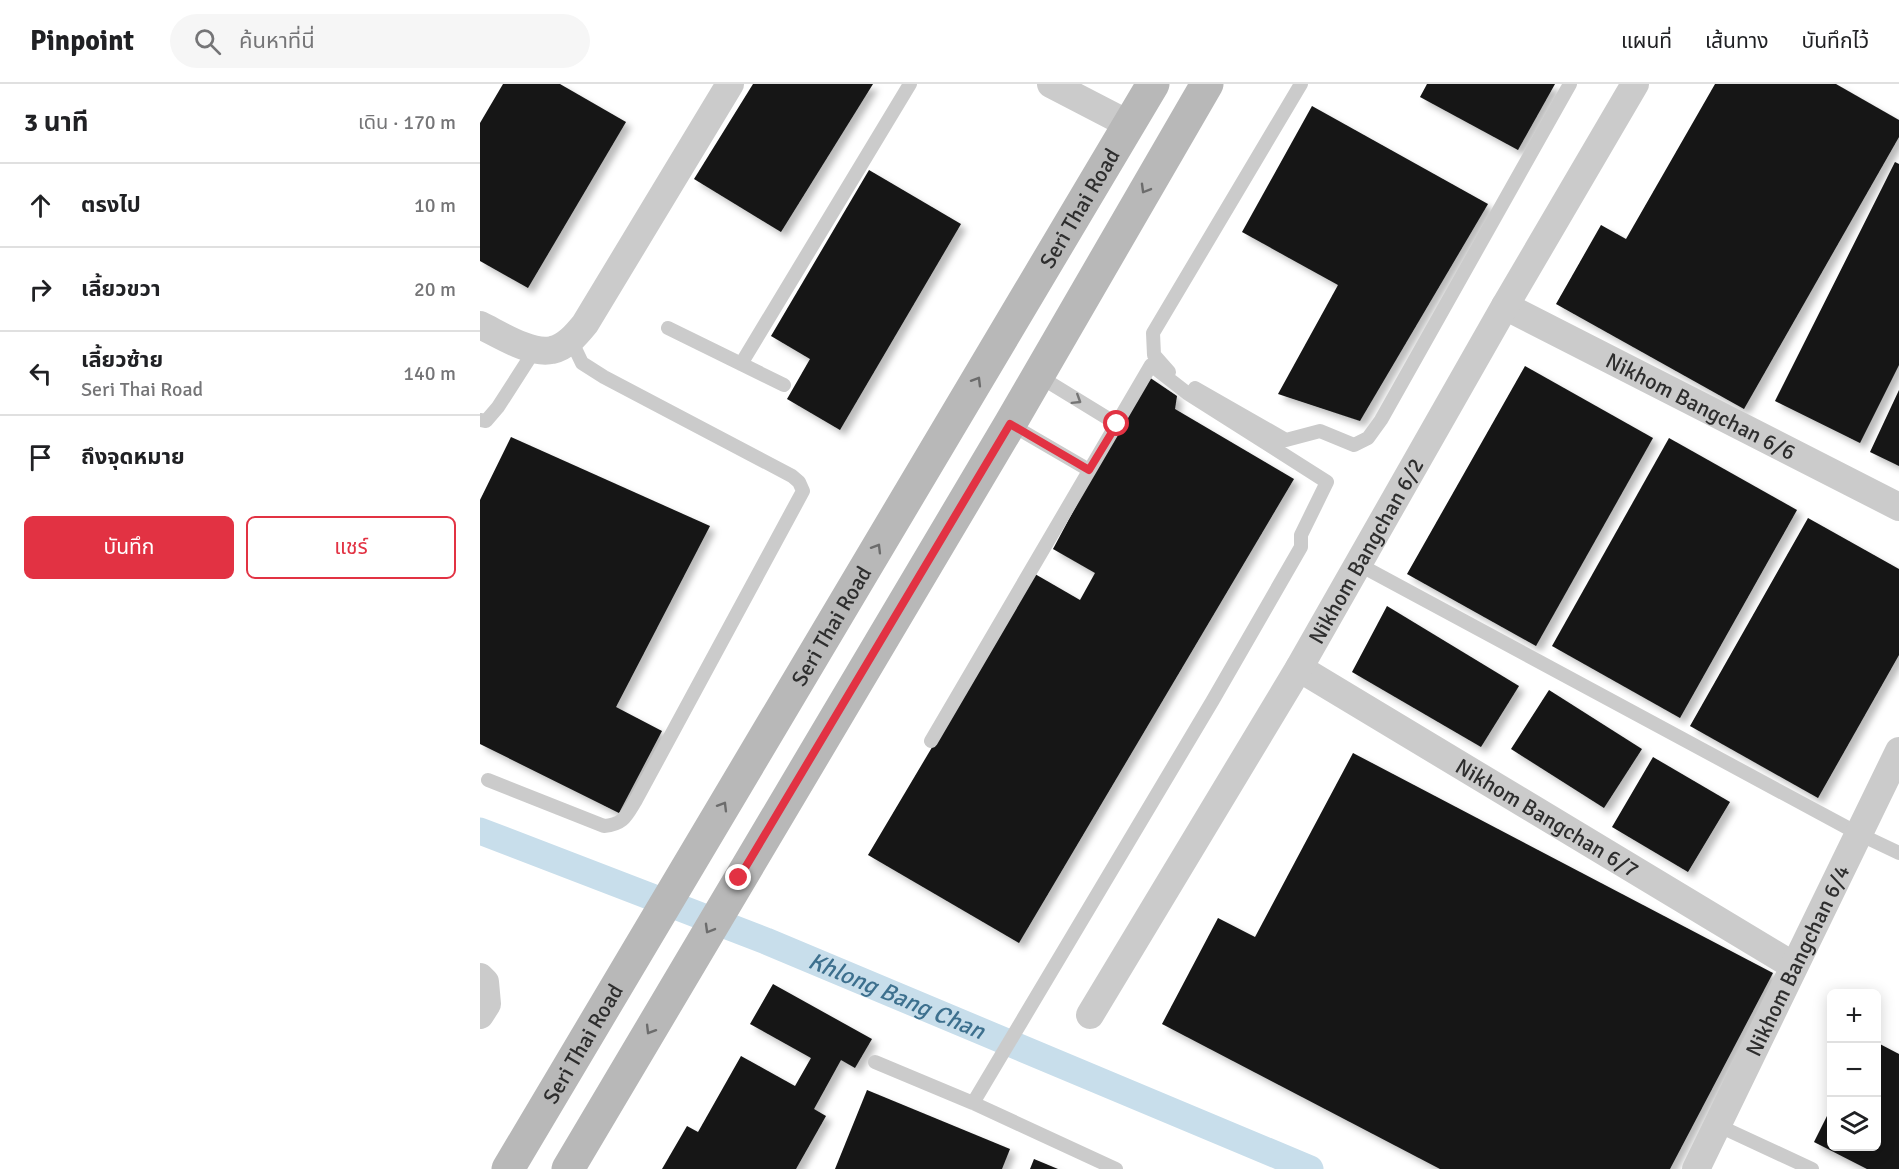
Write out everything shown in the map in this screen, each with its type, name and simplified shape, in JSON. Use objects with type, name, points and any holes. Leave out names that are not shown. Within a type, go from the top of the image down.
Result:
[{"type":"main road","name":"Seri Thai Road","points":[[508,1169],[1153,84]]},
{"type":"main road","name":"Seri Thai Road","points":[[568,1169],[1010,424],[1207,84]]},
{"type":"main road","points":[[1130,125],[1170,145]]},
{"type":"street","points":[[480,325],[552,347],[585,324],[730,84]]},
{"type":"street","points":[[1051,84],[1130,125]]},
{"type":"street","name":"Nikhom Bangchan 6/2","points":[[1090,1015],[1299,668],[1505,306],[1635,84]]},
{"type":"street","name":"Nikhom Bangchan 6/6","points":[[1505,306],[1899,507]]},
{"type":"street","name":"Nikhom Bangchan 6/7","points":[[1299,668],[1794,966]]},
{"type":"street","name":"Nikhom Bangchan 6/4","points":[[1696,1169],[1899,751]]},
{"type":"street","points":[[480,977],[485,982],[486,1004],[480,1015]]},
{"type":"lane","points":[[741,364],[910,84]]},
{"type":"lane","points":[[1300,84],[1153,333],[1154,355],[1170,373],[1286,440],[1297,439],[1320,431],[1354,445],[1368,438],[1381,420],[1570,84]]},
{"type":"lane","points":[[668,328],[784,385]]},
{"type":"lane","points":[[480,420],[486,421],[552,347],[792,476],[799,482],[803,491],[623,821],[604,826],[488,780]]},
{"type":"lane","points":[[931,741],[1151,365],[1187,393],[1327,482],[1301,535],[1301,547],[1213,700],[973,1103]]},
{"type":"lane","points":[[1037,375],[1117,424]]},
{"type":"lane","points":[[1010,424],[1089,470]]},
{"type":"lane","points":[[1358,564],[1858,834],[1899,853]]},
{"type":"lane","points":[[875,1062],[973,1103],[1116,1169]]},
{"type":"lane","points":[[1717,1125],[1812,1169]]},
{"type":"building","points":[[503,84],[560,84],[626,122],[528,288],[480,261],[480,123]]},
{"type":"building","points":[[753,84],[873,84],[781,232],[694,179]]},
{"type":"building","points":[[1427,84],[1555,84],[1518,150],[1420,97]]},
{"type":"building","points":[[1715,84],[1836,84],[1899,120],[1899,137],[1744,409],[1556,304],[1601,225],[1626,239]]},
{"type":"building","points":[[1312,106],[1488,204],[1360,421],[1278,394],[1338,285],[1242,232]]},
{"type":"building","points":[[1895,162],[1899,164],[1899,365],[1860,443],[1775,401]]},
{"type":"building","points":[[869,170],[961,224],[840,430],[787,399],[810,359],[771,336]]},
{"type":"building","points":[[1525,366],[1653,438],[1536,646],[1407,574]]},
{"type":"building","points":[[1146,375],[1177,396],[1175,409],[1294,479],[1019,943],[868,855],[1035,574],[1080,600],[1095,573],[1053,549]]},
{"type":"building","points":[[1899,390],[1899,466],[1870,452]]},
{"type":"building","points":[[511,437],[710,526],[616,707],[662,731],[619,813],[480,744],[480,500]]},
{"type":"building","points":[[1669,438],[1797,510],[1680,718],[1552,646]]},
{"type":"building","points":[[1808,518],[1899,569],[1899,655],[1818,798],[1690,726]]},
{"type":"building","points":[[1387,606],[1519,686],[1481,747],[1352,672]]},
{"type":"building","points":[[1549,690],[1642,749],[1604,808],[1511,749]]},
{"type":"building","points":[[1353,753],[1773,973],[1670,1169],[1440,1169],[1162,1024],[1218,918],[1255,937]]},
{"type":"building","points":[[1653,757],[1730,802],[1688,872],[1612,827]]},
{"type":"building","points":[[773,984],[872,1039],[855,1068],[841,1060],[814,1109],[826,1116],[796,1169],[662,1169],[687,1126],[698,1132],[741,1056],[795,1086],[811,1058],[750,1024]]},
{"type":"building","points":[[1881,1045],[1899,1054],[1899,1169],[1867,1169],[1832,1151],[1881,1151]]},
{"type":"building","points":[[867,1090],[1010,1149],[1002,1169],[835,1169]]},
{"type":"building","points":[[1827,1116],[1827,1149],[1814,1142]]},
{"type":"building","points":[[1034,1159],[1058,1169],[1030,1169]]},
{"type":"waterway","name":"Khlong Bang Chan","points":[[480,831],[766,941],[1310,1169]]},
{"type":"route","points":[[739,878],[1010,424],[1089,470],[1117,424]]}]
